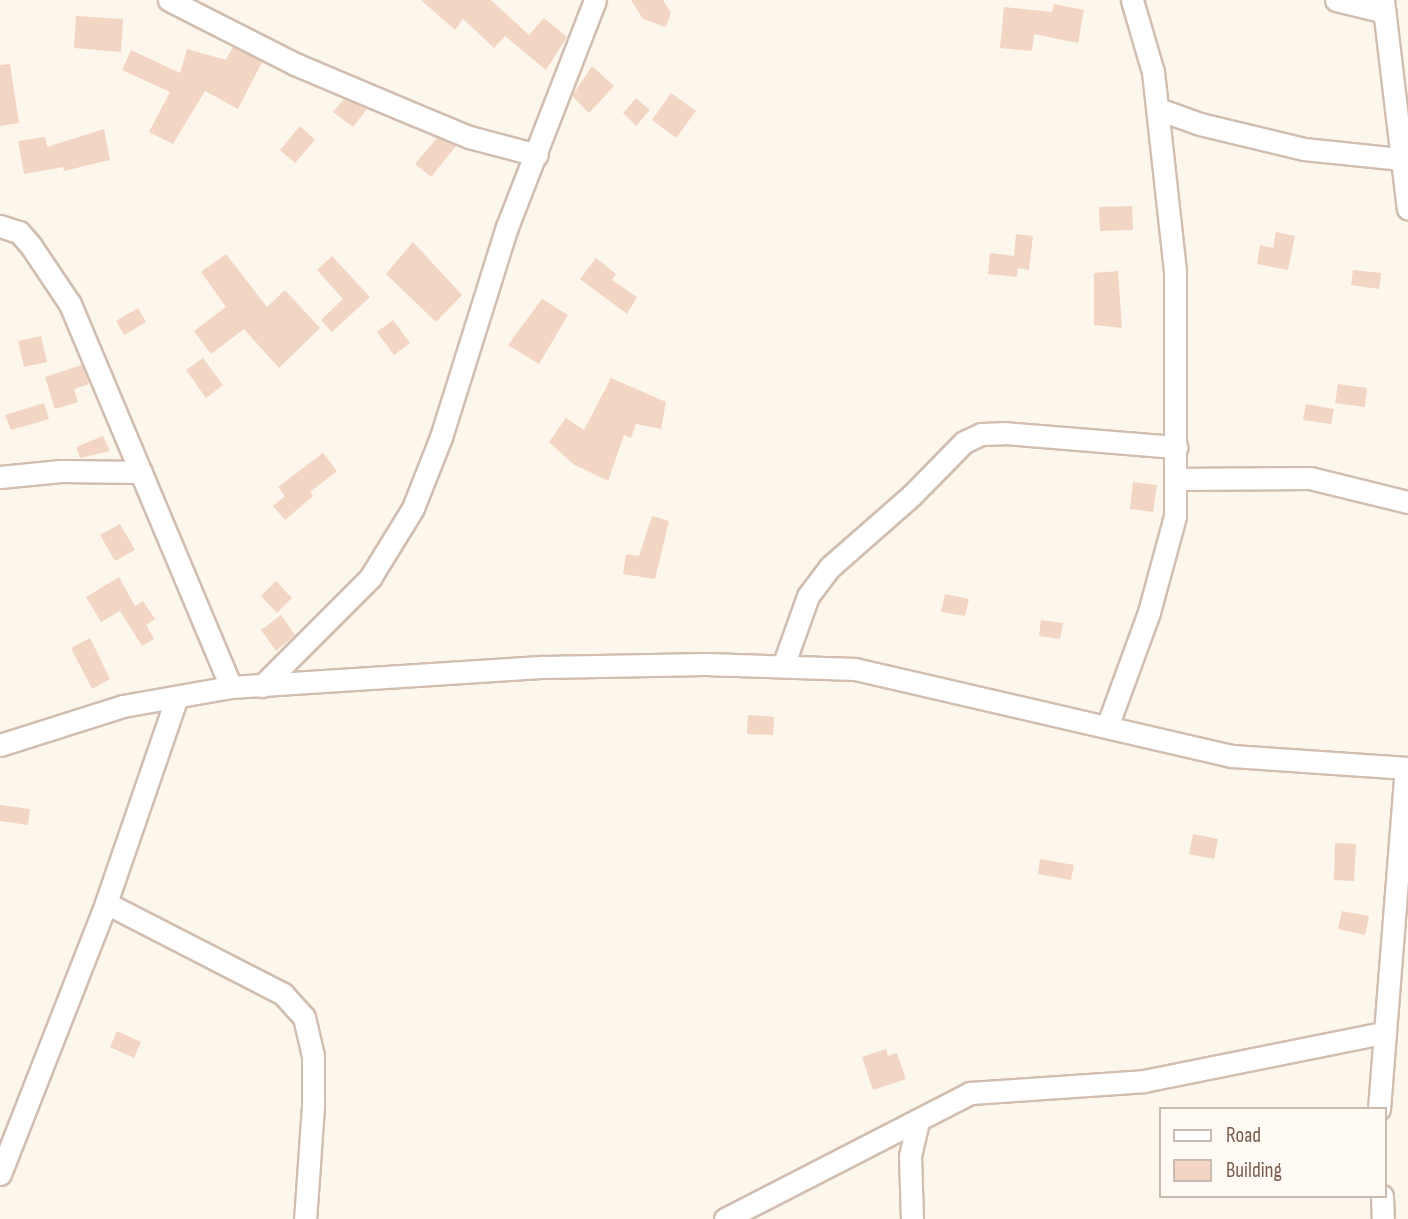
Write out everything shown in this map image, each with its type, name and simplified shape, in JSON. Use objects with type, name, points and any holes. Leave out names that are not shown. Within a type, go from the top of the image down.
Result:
[{"type":"street","points":[[169,0],[295,64],[399,108],[469,137],[537,155]]},
{"type":"street","points":[[262,685],[370,578],[413,508],[441,437],[507,227],[595,0]]},
{"type":"street","points":[[1107,727],[1149,612],[1175,516],[1175,271],[1153,72],[1132,0]]},
{"type":"street","points":[[1336,0],[1384,6],[1408,209]]},
{"type":"street","points":[[1158,109],[1200,124],[1304,149],[1401,159]]},
{"type":"street","points":[[0,226],[19,232],[70,304],[232,687]]},
{"type":"street","points":[[783,666],[808,596],[830,567],[912,495],[964,442],[981,435],[1004,433],[1176,447]]},
{"type":"street","points":[[0,477],[61,471],[141,472]]},
{"type":"street","points":[[1176,479],[1310,478],[1408,502]]},
{"type":"street","points":[[0,745],[123,706],[232,687],[544,667],[783,666],[855,669],[1232,756],[1407,768],[1383,1034],[1379,1107]]},
{"type":"street","points":[[0,1174],[106,903],[177,697]]},
{"type":"street","points":[[106,903],[283,994],[304,1017],[313,1056],[313,1106],[305,1219]]},
{"type":"street","points":[[725,1219],[970,1093],[1144,1081],[1383,1034]]},
{"type":"street","points":[[912,1219],[910,1156],[918,1121]]},
{"type":"street","points":[[1382,1198],[1383,1219]]},
{"type":"building","points":[[421,0],[491,0],[529,35],[544,18],[567,37],[546,70],[505,36],[494,48],[463,19],[455,30]]},
{"type":"building","points":[[631,0],[663,0],[671,13],[666,27],[643,19]]},
{"type":"building","points":[[1054,4],[1084,10],[1078,43],[1034,34],[1032,51],[1000,48],[1004,7],[1052,12]]},
{"type":"building","points":[[76,16],[123,19],[121,52],[74,48]]},
{"type":"building","points":[[233,47],[262,62],[238,109],[205,91],[173,144],[149,132],[170,92],[122,70],[131,50],[180,73],[187,49],[226,60]]},
{"type":"building","points":[[10,64],[19,123],[0,126],[0,65]]},
{"type":"building","points":[[592,66],[614,86],[589,113],[572,96]]},
{"type":"building","points":[[671,93],[696,111],[676,138],[652,120]]},
{"type":"building","points":[[636,98],[650,110],[636,126],[623,113]]},
{"type":"building","points":[[344,99],[367,109],[353,127],[333,112]]},
{"type":"building","points":[[300,126],[315,140],[295,163],[280,150]]},
{"type":"building","points":[[104,129],[110,160],[64,171],[63,167],[24,174],[18,141],[45,137],[47,147]]},
{"type":"building","points":[[437,138],[456,146],[431,177],[415,164]]},
{"type":"building","points":[[1132,206],[1133,230],[1100,231],[1099,207]]},
{"type":"building","points":[[1276,232],[1295,236],[1288,270],[1257,264],[1260,245],[1273,248]]},
{"type":"building","points":[[1016,234],[1033,236],[1029,270],[1018,268],[1017,277],[988,274],[990,253],[1014,256]]},
{"type":"building","points":[[413,242],[462,295],[436,322],[386,274]]},
{"type":"building","points":[[226,254],[267,307],[285,290],[320,328],[279,368],[244,329],[211,354],[194,331],[226,307],[201,272]]},
{"type":"building","points":[[332,256],[370,297],[332,332],[321,320],[343,299],[317,270]]},
{"type":"building","points":[[596,258],[616,274],[612,280],[637,297],[627,314],[580,279]]},
{"type":"building","points":[[1353,270],[1381,273],[1379,289],[1351,285]]},
{"type":"building","points":[[1118,271],[1122,328],[1094,325],[1094,273]]},
{"type":"building","points":[[542,299],[568,315],[539,364],[508,345]]},
{"type":"building","points":[[138,308],[146,322],[124,335],[116,321]]},
{"type":"building","points":[[393,320],[410,343],[394,355],[377,332]]},
{"type":"building","points":[[41,336],[47,362],[24,367],[18,341]]},
{"type":"building","points":[[203,358],[223,385],[206,398],[186,370]]},
{"type":"building","points":[[82,365],[89,384],[74,389],[78,402],[55,409],[45,377]]},
{"type":"building","points":[[611,378],[666,402],[661,429],[636,424],[631,438],[624,435],[608,481],[573,464],[549,442],[566,418],[584,430]]},
{"type":"building","points":[[1338,384],[1367,388],[1365,407],[1335,403]]},
{"type":"building","points":[[44,403],[49,419],[11,430],[5,415]]},
{"type":"building","points":[[1306,404],[1334,409],[1331,424],[1303,420]]},
{"type":"building","points":[[103,436],[110,451],[80,458],[76,447]]},
{"type":"building","points":[[323,453],[337,471],[310,492],[313,496],[285,520],[273,506],[285,496],[278,487]]},
{"type":"building","points":[[1133,482],[1157,485],[1153,512],[1130,509]]},
{"type":"building","points":[[652,516],[669,521],[655,579],[623,574],[626,554],[639,556]]},
{"type":"building","points":[[120,524],[135,550],[115,561],[100,535]]},
{"type":"building","points":[[119,577],[135,606],[143,601],[155,619],[146,625],[154,639],[142,646],[120,611],[101,622],[86,597]]},
{"type":"building","points":[[276,581],[292,598],[277,613],[261,596]]},
{"type":"building","points":[[945,594],[969,599],[965,616],[941,612]]},
{"type":"building","points":[[281,615],[295,635],[276,651],[261,630]]},
{"type":"building","points":[[1041,620],[1063,623],[1060,639],[1039,636]]},
{"type":"building","points":[[90,638],[110,679],[92,689],[71,648]]},
{"type":"building","points":[[748,715],[774,717],[773,735],[747,734]]},
{"type":"building","points":[[0,805],[30,809],[28,825],[0,821]]},
{"type":"building","points":[[1193,834],[1218,839],[1214,859],[1189,854]]},
{"type":"building","points":[[1335,843],[1356,844],[1354,881],[1334,880]]},
{"type":"building","points":[[1040,859],[1074,865],[1071,880],[1038,874]]},
{"type":"building","points":[[1342,911],[1369,916],[1365,935],[1338,929]]},
{"type":"building","points":[[117,1031],[141,1042],[134,1058],[110,1047]]},
{"type":"building","points":[[886,1049],[888,1056],[897,1053],[906,1079],[873,1090],[862,1057]]}]
